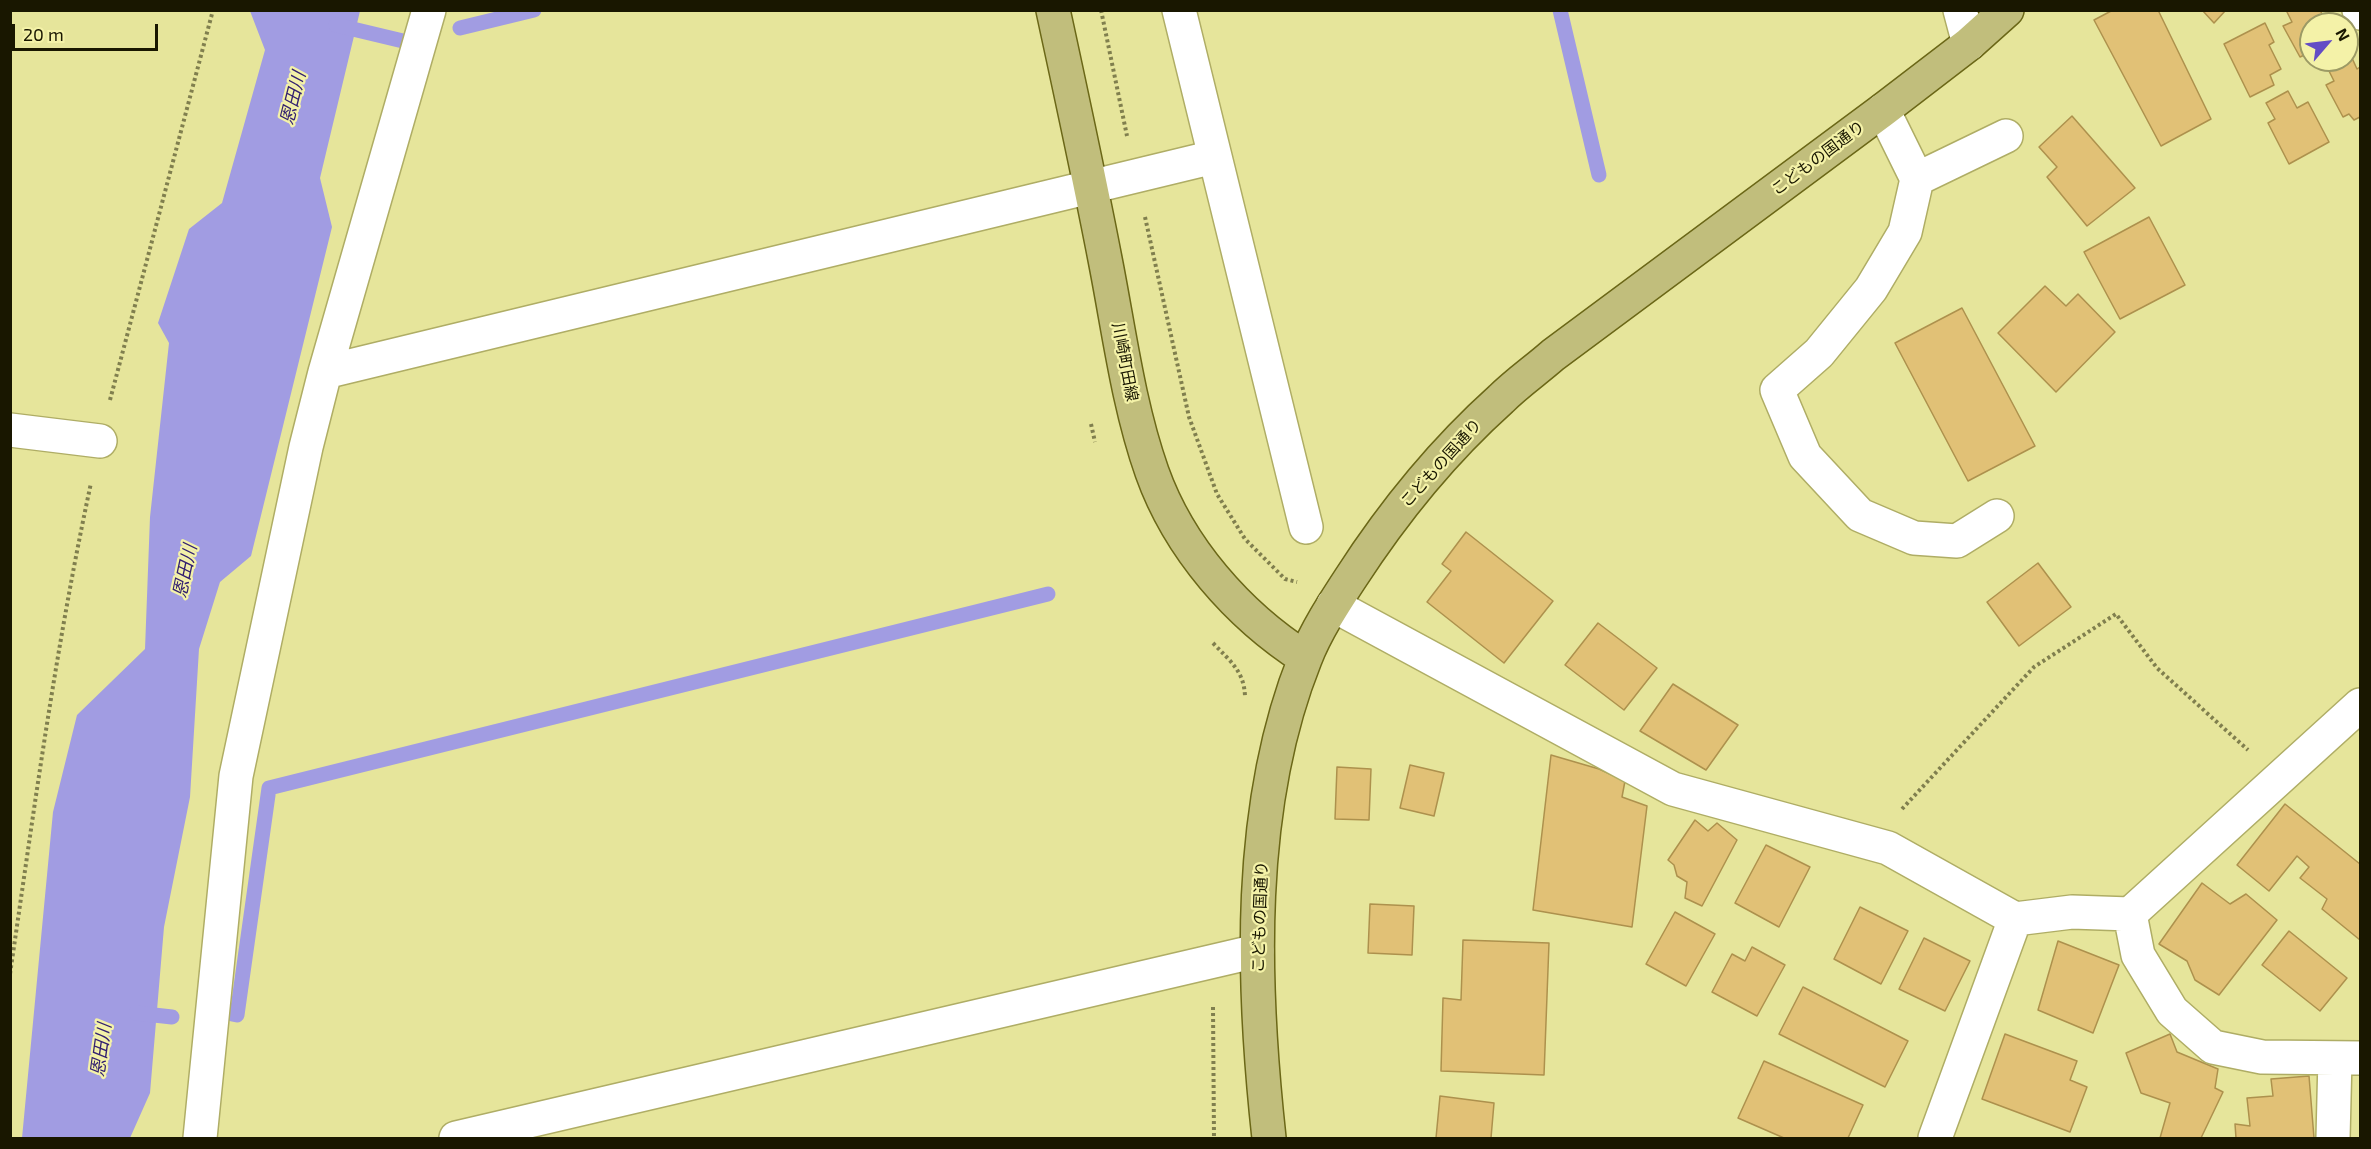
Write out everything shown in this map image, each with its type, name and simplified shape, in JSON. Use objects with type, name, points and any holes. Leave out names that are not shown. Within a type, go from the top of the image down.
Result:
[{"type":"main road","name":"川崎町田線","points":[[1053,10],[1091,186],[1137,422],[1152,473],[1168,508],[1213,577],[1260,625],[1305,658]]},
{"type":"main road","name":"こどもの国通り","points":[[1269,1138],[1261,1068],[1257,951],[1258,886],[1265,820],[1279,744],[1305,658],[1333,606],[1379,536],[1406,501],[1447,452],[1501,398],[1553,356],[1883,110],[1969,44],[2007,10]]},
{"type":"street","points":[[200,1138],[236,776],[306,447],[325,372],[429,10]]},
{"type":"street","points":[[1179,10],[1306,527]]},
{"type":"street","points":[[1960,10],[1969,44]]},
{"type":"street","points":[[1883,110],[1917,179],[1905,232],[1871,289],[1819,353],[1777,390],[1805,456],[1860,515],[1914,538],[1957,540],[1997,516]]},
{"type":"street","points":[[1917,179],[2006,136]]},
{"type":"street","points":[[325,372],[1214,157]]},
{"type":"street","points":[[10,430],[100,441]]},
{"type":"street","points":[[1333,606],[1673,789],[1888,848],[2015,919],[2072,912],[2130,914],[2361,705]]},
{"type":"street","points":[[2130,914],[2138,955],[2172,1011],[2213,1047],[2262,1057],[2348,1058],[2333,1138]]},
{"type":"street","points":[[1935,1138],[2015,919]]},
{"type":"street","points":[[456,1138],[1257,951]]},
{"type":"path","points":[[10,974],[33,812],[74,570],[100,441],[213,10]]},
{"type":"path","points":[[1101,10],[1189,417],[1217,494],[1245,539],[1285,579]]},
{"type":"path","points":[[1090,421],[1096,443]]},
{"type":"path","points":[[1872,843],[2034,667],[2116,614],[2157,668],[2279,778]]},
{"type":"path","points":[[1211,641],[1236,667],[1244,682],[1245,701]]},
{"type":"path","points":[[1214,962],[1214,1138]]},
{"type":"water","name":"恩田川","points":[[250,11],[360,11],[320,178],[332,227],[251,556],[220,582],[199,649],[190,797],[164,927],[150,1093],[130,1138],[22,1138],[53,812],[77,715],[145,649],[150,517],[169,343],[158,323],[189,229],[222,203],[265,50]]},
{"type":"building","points":[[2113,10],[2158,10],[2211,119],[2161,146],[2094,20]]},
{"type":"building","points":[[2202,10],[2226,10],[2214,23]]},
{"type":"building","points":[[2286,10],[2320,10],[2321,12],[2299,12],[2299,55],[2283,26],[2292,22]]},
{"type":"building","points":[[2265,23],[2274,42],[2269,45],[2281,69],[2270,75],[2274,85],[2250,97],[2224,44]]},
{"type":"building","points":[[2360,67],[2360,117],[2354,120],[2349,114],[2343,117],[2326,85],[2334,81],[2330,72],[2359,72]]},
{"type":"building","points":[[2288,91],[2297,108],[2308,102],[2329,142],[2289,164],[2268,123],[2275,119],[2266,103]]},
{"type":"building","points":[[2072,116],[2135,188],[2087,226],[2047,177],[2057,167],[2039,147]]},
{"type":"building","points":[[2149,217],[2185,285],[2120,319],[2084,252]]},
{"type":"building","points":[[2045,286],[2066,306],[2078,294],[2115,332],[2056,392],[1998,333]]},
{"type":"building","points":[[1962,308],[2035,446],[1968,481],[1895,343]]},
{"type":"building","points":[[1466,532],[1553,601],[1504,663],[1427,602],[1451,571],[1442,564]]},
{"type":"building","points":[[2038,563],[2071,607],[2019,646],[1987,602]]},
{"type":"building","points":[[1598,623],[1657,668],[1624,710],[1565,665]]},
{"type":"building","points":[[1673,684],[1738,725],[1706,770],[1640,731]]},
{"type":"building","points":[[1551,755],[1599,769],[1625,781],[1622,797],[1647,806],[1632,927],[1533,910]]},
{"type":"building","points":[[1410,765],[1444,773],[1434,816],[1400,808]]},
{"type":"building","points":[[1337,767],[1371,769],[1369,820],[1335,819]]},
{"type":"building","points":[[2285,804],[2360,864],[2360,940],[2322,909],[2327,899],[2300,878],[2309,867],[2297,856],[2269,891],[2237,865]]},
{"type":"building","points":[[1695,820],[1708,831],[1717,823],[1737,840],[1702,906],[1685,898],[1687,882],[1677,876],[1674,865],[1668,860]]},
{"type":"building","points":[[1766,845],[1810,867],[1779,927],[1735,903]]},
{"type":"building","points":[[2202,883],[2230,904],[2246,894],[2277,920],[2219,995],[2195,980],[2187,961],[2159,944]]},
{"type":"building","points":[[1370,904],[1414,906],[1412,955],[1368,953]]},
{"type":"building","points":[[1860,907],[1908,931],[1881,984],[1834,959]]},
{"type":"building","points":[[1675,912],[1715,934],[1686,986],[1646,964]]},
{"type":"building","points":[[2289,931],[2347,978],[2320,1011],[2262,965]]},
{"type":"building","points":[[1924,938],[1970,961],[1945,1011],[1899,989]]},
{"type":"building","points":[[1463,940],[1549,943],[1544,1075],[1441,1071],[1443,998],[1461,1000]]},
{"type":"building","points":[[2058,941],[2119,965],[2093,1033],[2038,1010]]},
{"type":"building","points":[[1752,947],[1785,965],[1757,1016],[1712,992],[1732,954],[1745,961]]},
{"type":"building","points":[[1803,987],[1908,1041],[1885,1087],[1779,1034]]},
{"type":"building","points":[[2005,1034],[2077,1061],[2070,1080],[2087,1087],[2070,1132],[1982,1099]]},
{"type":"building","points":[[2170,1034],[2177,1052],[2218,1069],[2215,1088],[2223,1092],[2201,1138],[2160,1138],[2170,1103],[2141,1093],[2126,1053]]},
{"type":"building","points":[[1764,1061],[1863,1105],[1848,1138],[1784,1138],[1738,1118]]},
{"type":"building","points":[[2309,1076],[2314,1138],[2236,1138],[2235,1124],[2250,1126],[2247,1098],[2273,1096],[2271,1079]]},
{"type":"building","points":[[1440,1096],[1494,1103],[1491,1138],[1436,1138]]},
{"type":"waterway","points":[[460,28],[534,10]]},
{"type":"waterway","points":[[1560,10],[1599,175]]},
{"type":"waterway","points":[[336,25],[403,41]]},
{"type":"waterway","points":[[232,1014],[237,1015],[269,788],[1048,594]]},
{"type":"waterway","points":[[136,1013],[172,1017]]}]
